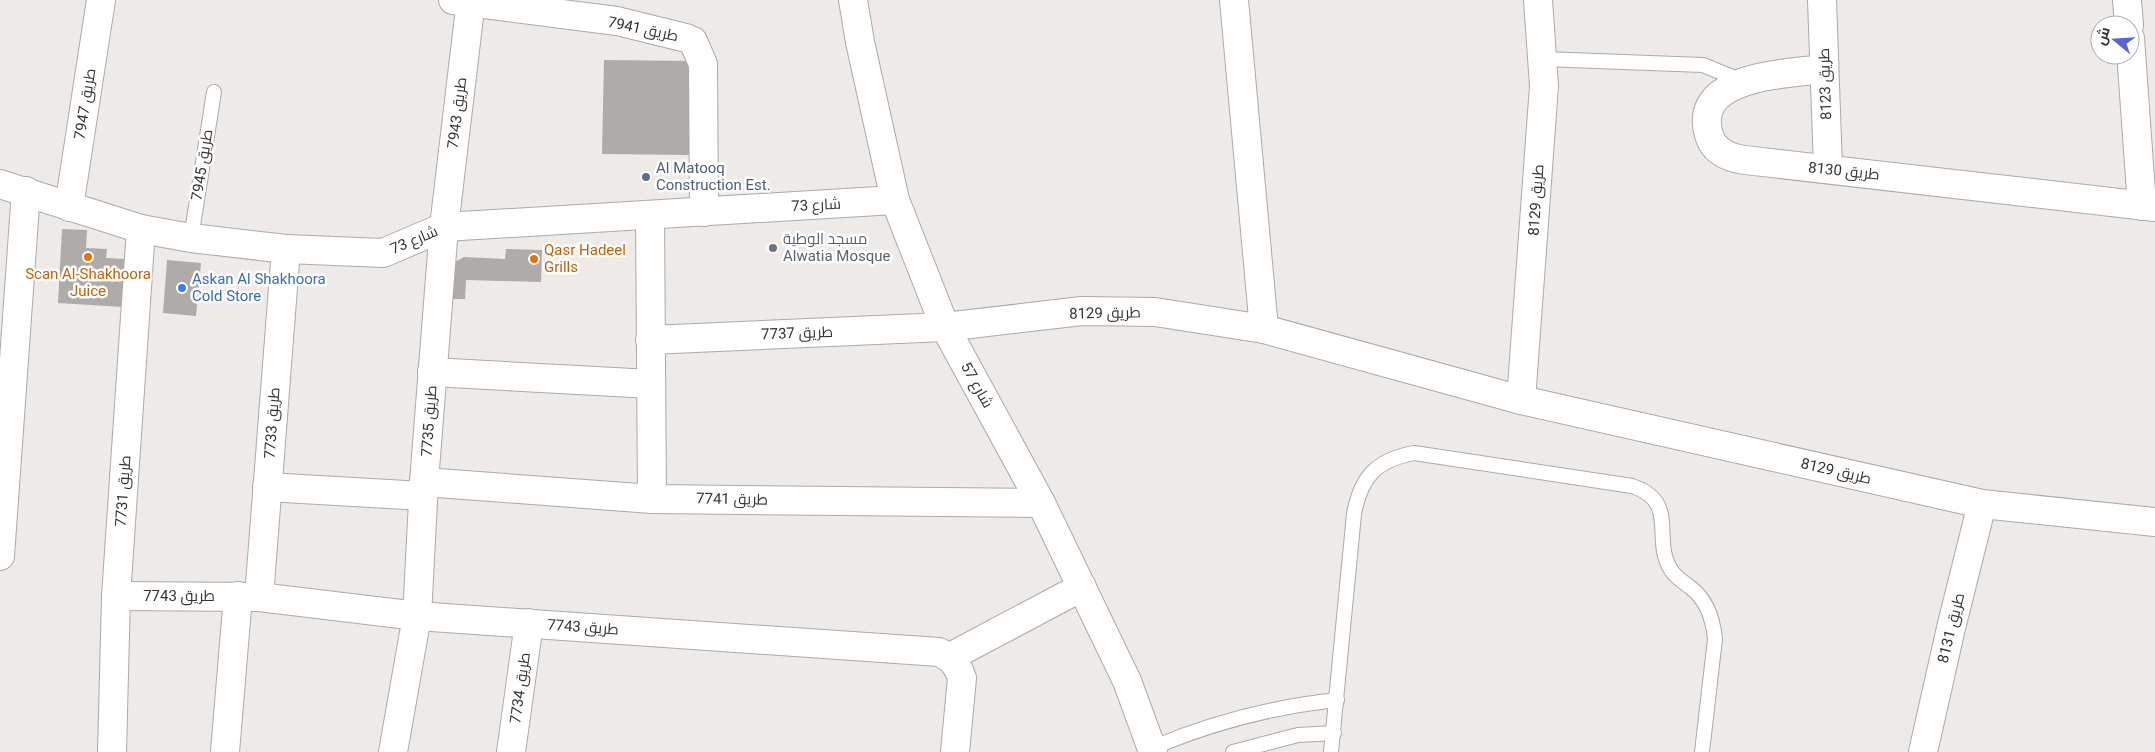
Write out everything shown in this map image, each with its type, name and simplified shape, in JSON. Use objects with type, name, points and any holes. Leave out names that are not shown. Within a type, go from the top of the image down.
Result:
[{"type":"street","name":"طريق 7947","points":[[68,207],[101,0]]},
{"type":"street","name":"شارع 57","points":[[853,0],[860,42],[896,200],[945,327],[1041,503],[1127,681],[1152,750]]},
{"type":"street","points":[[1234,0],[1264,329]]},
{"type":"street","name":"طريق 8129","points":[[1520,400],[1542,113],[1543,59],[1538,0]]},
{"type":"street","name":"طريق 8123","points":[[1822,0],[1828,168]]},
{"type":"street","points":[[2127,0],[2128,15]]},
{"type":"street","name":"طريق 7941","points":[[464,1],[617,22],[693,41],[703,64],[704,212]]},
{"type":"street","name":"طريق 7943","points":[[444,227],[464,1]]},
{"type":"street","name":"طريق 8130","points":[[1824,69],[1742,81],[1717,95],[1709,108],[1707,122],[1710,137],[1718,150],[1730,158],[2148,206],[2146,128],[2135,65]]},
{"type":"street","name":"شارع 73","points":[[0,184],[141,229],[191,238],[286,249],[383,253],[444,227],[896,200]]},
{"type":"street","points":[[0,556],[26,191]]},
{"type":"street","points":[[650,214],[652,499]]},
{"type":"street","name":"طريق 7735","points":[[393,752],[417,616],[423,489],[444,227]]},
{"type":"street","name":"طريق 7731","points":[[112,752],[116,596],[141,229]]},
{"type":"street","name":"طريق 7733","points":[[224,752],[267,487],[286,249]]},
{"type":"street","name":"طريق 8129","points":[[945,327],[1082,311],[1155,312],[1264,329],[1520,400],[1982,504],[2155,522]]},
{"type":"street","name":"طريق 7737","points":[[650,340],[945,327]]},
{"type":"street","points":[[432,372],[651,384]]},
{"type":"street","name":"طريق 7741","points":[[267,487],[423,489],[652,499],[1041,503]]},
{"type":"street","name":"طريق 8131","points":[[1923,752],[1982,504]]},
{"type":"street","points":[[955,752],[962,678],[958,666],[950,657],[1082,587]]},
{"type":"street","name":"طريق 7743","points":[[116,596],[248,596],[417,616],[927,651],[939,652],[950,657]]},
{"type":"street","name":"طريق 7734","points":[[511,752],[528,623]]},
{"type":"lane","points":[[1543,59],[1703,65],[1742,81]]},
{"type":"lane","name":"طريق 7945","points":[[191,238],[214,92]]},
{"type":"lane","points":[[1332,752],[1357,496],[1366,479],[1379,466],[1396,457],[1414,453],[1632,486],[1643,490],[1652,497],[1660,507],[1663,519],[1665,556],[1671,570],[1702,599],[1713,624],[1715,639],[1702,752]]},
{"type":"lane","points":[[1152,750],[1187,733],[1261,711],[1337,700]]},
{"type":"lane","points":[[1233,752],[1298,735],[1334,733]]},
{"type":"building","points":[[604,60],[692,61],[690,155],[602,154]]},
{"type":"building","points":[[62,229],[87,230],[86,248],[107,249],[106,258],[124,259],[122,307],[58,303]]},
{"type":"building","points":[[506,249],[542,250],[541,282],[466,280],[465,299],[451,299],[455,262],[464,257],[505,259]]},
{"type":"building","name":"Askan Al Shakhoora Cold Store","points":[[167,260],[201,263],[196,316],[163,313]]},
{"type":"place","name":"Al Matooq Construction Est.","points":[[646,177]]},
{"type":"place","name":"مسجد الوطية Alwatia Mosque","points":[[773,248]]},
{"type":"place","name":"Scan Al-Shakhoora Juice","points":[[88,257]]},
{"type":"place","name":"Qasr Hadeel Grills","points":[[534,259]]},
{"type":"place","name":"Askan Al Shakhoora Cold Store","points":[[182,288]]}]
